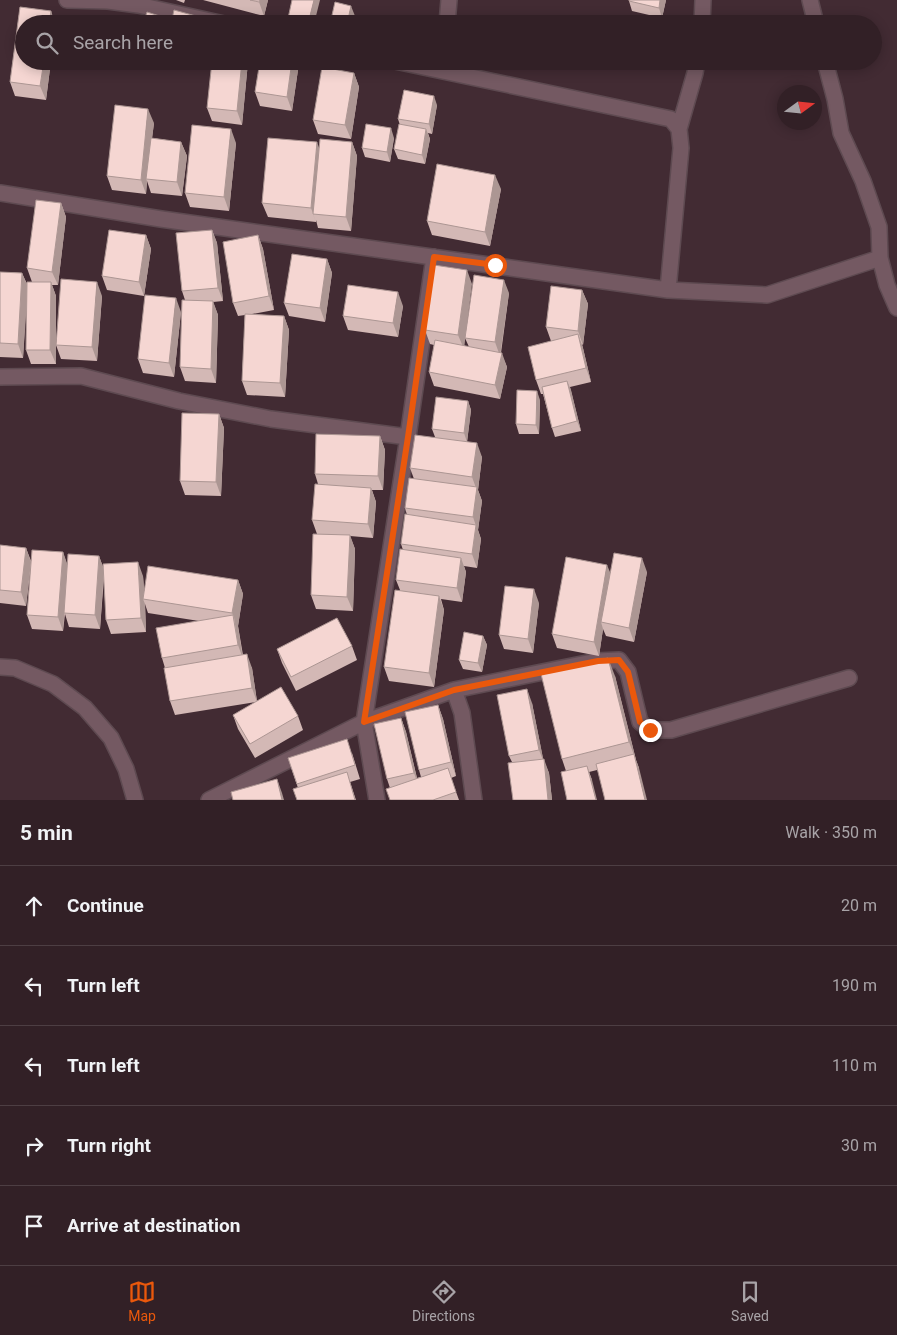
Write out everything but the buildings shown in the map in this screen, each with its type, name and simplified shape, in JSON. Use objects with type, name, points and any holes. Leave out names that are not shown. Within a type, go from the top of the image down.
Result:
[{"type":"street","points":[[68,0],[108,1],[138,5],[183,15]]},
{"type":"street","points":[[448,15],[449,0]]},
{"type":"street","points":[[703,15],[704,0]]},
{"type":"street","points":[[810,0],[814,15]]},
{"type":"street","points":[[460,70],[671,119],[680,129]]},
{"type":"street","points":[[668,290],[682,148],[680,129],[696,70]]},
{"type":"street","points":[[827,70],[841,133],[863,180],[879,227],[880,258],[887,285],[897,308]]},
{"type":"street","points":[[0,193],[161,219],[668,290],[767,295],[880,258]]},
{"type":"street","points":[[377,800],[364,722],[434,257]]},
{"type":"street","points":[[0,377],[81,376],[179,401],[271,418],[408,437]]},
{"type":"street","points":[[209,800],[364,722],[454,690],[598,661],[619,660],[628,672],[640,722],[650,730],[671,730],[848,678]]},
{"type":"street","points":[[0,667],[15,668],[54,684],[85,708],[111,738],[126,769],[135,800]]},
{"type":"street","points":[[454,690],[462,713],[474,800]]},
{"type":"route","points":[[495,265],[434,257],[364,722],[454,690],[598,661],[619,660],[628,672],[640,722],[650,730]]}]
